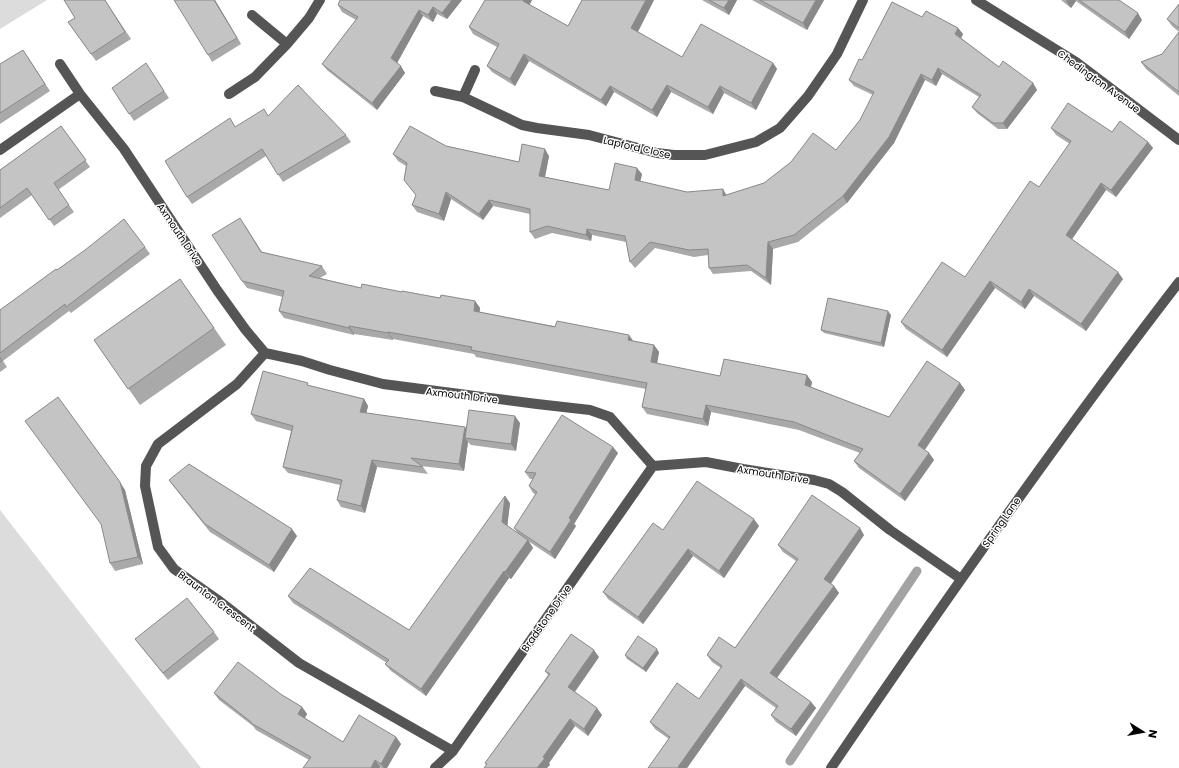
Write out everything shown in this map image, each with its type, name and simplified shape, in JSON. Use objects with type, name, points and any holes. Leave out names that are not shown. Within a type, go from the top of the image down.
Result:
[{"type":"street","points":[[229,94],[255,77],[287,44],[309,18],[320,0]]},
{"type":"street","name":"Lapford Close","points":[[435,91],[463,97],[522,124],[537,128],[589,135],[657,153],[674,155],[705,155],[756,142],[780,128],[808,96],[837,54],[862,0]]},
{"type":"street","name":"Chedington Avenue","points":[[976,0],[1076,62],[1179,140]]},
{"type":"street","points":[[252,15],[287,44]]},
{"type":"street","name":"Axmouth Drive","points":[[60,64],[80,94],[124,150],[245,330],[265,353],[302,361],[383,384],[590,410],[610,418],[653,466],[706,462],[829,484],[842,492],[890,530],[961,579]]},
{"type":"street","points":[[463,97],[475,70]]},
{"type":"street","points":[[0,150],[80,94]]},
{"type":"street","name":"Spring Lane","points":[[831,768],[961,579],[1098,387],[1179,282]]},
{"type":"street","name":"Braunton Crescent","points":[[265,353],[237,384],[158,444],[146,466],[145,486],[158,547],[174,569],[218,600],[299,663],[453,751]]},
{"type":"street","name":"Bradstone Drive","points":[[435,768],[453,751],[653,466]]},
{"type":"shaded area","points":[[0,0],[47,0],[0,29]]},
{"type":"shaded area","points":[[0,510],[201,768],[0,768]]},
{"type":"building","points":[[64,0],[105,0],[125,32],[91,54],[68,22],[75,18]]},
{"type":"building","points":[[174,0],[214,0],[237,38],[208,55]]},
{"type":"building","points":[[340,0],[452,0],[442,13],[433,7],[428,15],[419,10],[391,58],[401,66],[372,103],[322,64],[358,17],[338,5]]},
{"type":"building","points":[[485,0],[524,0],[523,1],[568,26],[582,0],[646,0],[631,28],[682,57],[701,24],[773,63],[751,103],[720,86],[708,107],[667,85],[652,110],[610,86],[601,100],[524,54],[510,79],[487,66],[499,44],[469,27]]},
{"type":"building","points":[[709,0],[729,0],[724,8]]},
{"type":"building","points":[[760,0],[816,0],[803,23]]},
{"type":"building","points":[[1079,0],[1119,0],[1138,13],[1125,32]]},
{"type":"building","points":[[892,2],[922,17],[926,11],[958,28],[955,34],[999,67],[1003,61],[1033,83],[1003,123],[993,123],[972,107],[981,95],[938,68],[932,80],[921,74],[889,137],[843,196],[794,235],[768,242],[766,278],[747,265],[709,268],[708,249],[689,250],[650,242],[630,262],[625,236],[587,229],[586,235],[547,226],[530,232],[530,209],[489,200],[479,214],[446,192],[439,214],[412,205],[416,195],[404,180],[407,163],[393,154],[410,126],[446,146],[519,162],[522,144],[545,149],[539,176],[609,190],[615,163],[637,168],[635,180],[687,192],[723,189],[723,196],[764,183],[791,162],[813,133],[836,150],[860,120],[874,92],[849,80],[859,59],[862,60]]},
{"type":"building","points":[[1179,4],[1179,28],[1167,19]]},
{"type":"building","points":[[1179,32],[1179,92],[1141,62],[1162,54]]},
{"type":"building","points":[[23,50],[45,84],[0,113],[0,64]]},
{"type":"building","points":[[146,63],[164,91],[129,114],[112,88]]},
{"type":"building","points":[[298,85],[346,135],[278,175],[262,149],[187,197],[165,161],[230,118],[235,127],[264,109],[268,116]]},
{"type":"building","points":[[1068,103],[1112,132],[1120,121],[1148,142],[1111,190],[1101,183],[1066,235],[1118,272],[1081,324],[1029,289],[1021,302],[990,281],[942,350],[901,322],[942,262],[965,277],[1030,181],[1039,187],[1071,141],[1051,128]]},
{"type":"building","points":[[61,126],[86,160],[54,183],[69,205],[49,220],[27,188],[0,208],[0,170]]},
{"type":"building","points":[[240,218],[261,252],[322,266],[309,276],[361,288],[362,284],[440,298],[441,295],[475,301],[474,311],[555,327],[557,321],[629,335],[628,340],[654,345],[651,362],[720,376],[724,359],[807,375],[805,385],[889,417],[927,361],[960,383],[918,445],[929,453],[900,494],[854,461],[863,449],[794,422],[706,405],[703,419],[642,407],[647,383],[471,350],[472,347],[388,332],[349,326],[349,328],[279,311],[284,291],[242,281],[212,235]]},
{"type":"building","points":[[124,219],[145,247],[66,307],[65,304],[0,353],[0,310],[56,269],[57,270],[85,250]]},
{"type":"building","points":[[180,279],[214,328],[128,389],[94,340]]},
{"type":"building","points":[[828,298],[888,311],[881,343],[821,330]]},
{"type":"building","points":[[263,371],[308,383],[307,385],[364,399],[360,412],[465,427],[459,464],[411,458],[423,467],[372,460],[361,506],[337,500],[342,480],[283,467],[293,426],[251,414]]},
{"type":"building","points":[[58,397],[120,482],[138,557],[110,563],[101,524],[25,421]]},
{"type":"building","points":[[469,410],[515,416],[511,444],[465,438]]},
{"type":"building","points":[[562,415],[613,447],[569,518],[571,520],[550,552],[514,528],[537,492],[529,486],[536,473],[525,472]]},
{"type":"building","points":[[189,464],[292,529],[269,565],[205,524],[169,480]]},
{"type":"building","points":[[697,481],[754,519],[719,571],[688,549],[638,617],[603,592],[653,523],[663,530]]},
{"type":"building","points":[[812,495],[860,528],[824,579],[834,586],[770,673],[811,702],[791,729],[771,715],[778,706],[741,679],[678,767],[679,768],[648,768],[670,737],[650,722],[677,683],[699,699],[722,666],[707,655],[719,637],[735,648],[798,559],[778,545]]},
{"type":"building","points":[[505,496],[502,522],[528,540],[505,572],[504,571],[421,689],[385,664],[389,660],[288,596],[310,568],[409,630]]},
{"type":"building","points":[[187,598],[214,632],[163,673],[135,639]]},
{"type":"building","points":[[571,634],[594,650],[568,687],[597,708],[584,729],[570,719],[537,768],[484,768],[487,764],[485,763],[550,674],[545,671]]},
{"type":"building","points":[[638,636],[657,649],[643,668],[625,655]]},
{"type":"building","points":[[238,662],[282,695],[302,707],[298,714],[343,742],[359,715],[396,737],[381,764],[375,760],[371,768],[303,768],[311,757],[251,723],[214,693]]},
{"type":"waterway","points":[[790,761],[917,571]]}]
